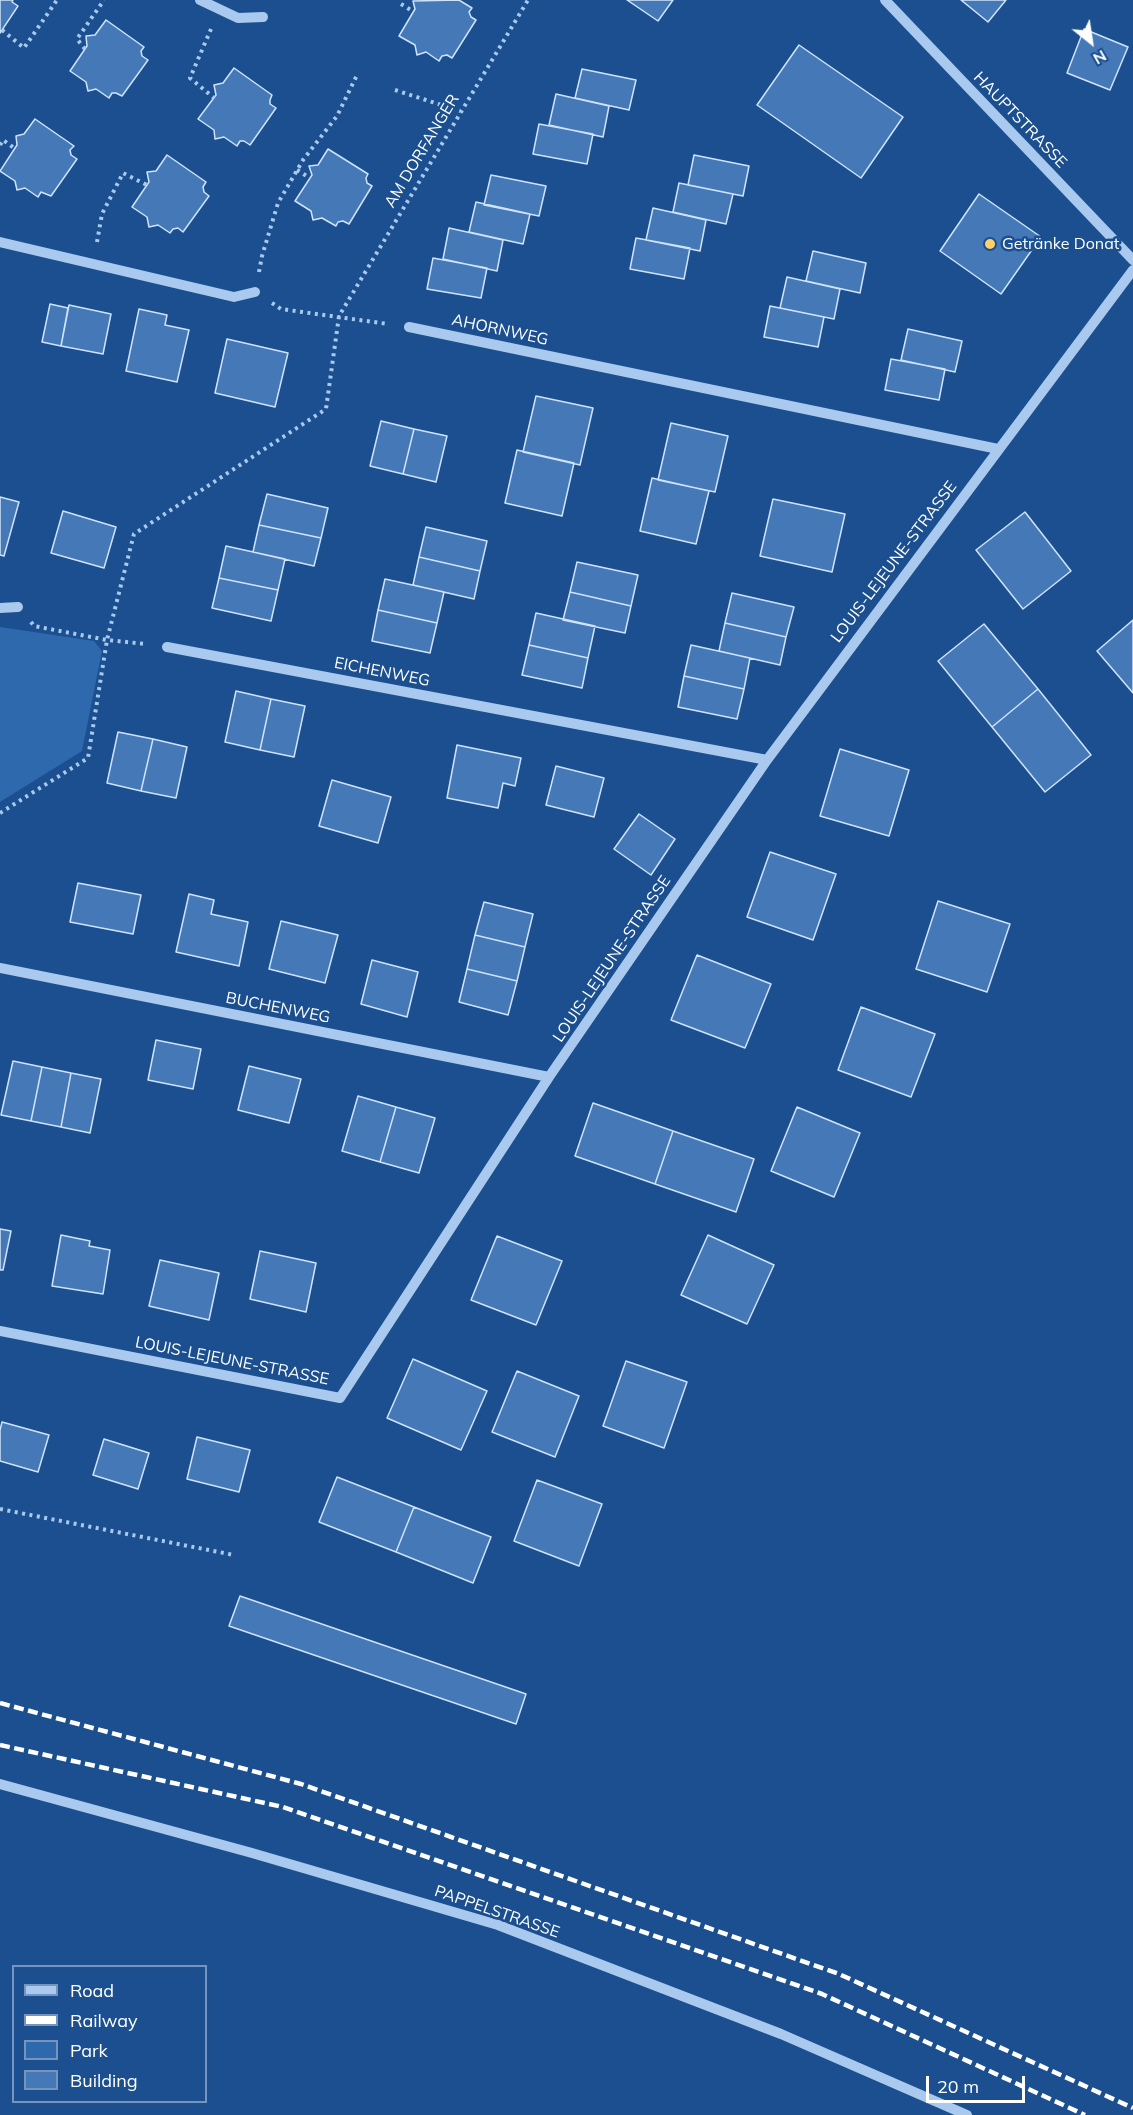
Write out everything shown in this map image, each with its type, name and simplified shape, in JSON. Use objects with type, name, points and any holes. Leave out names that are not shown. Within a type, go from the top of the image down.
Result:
[{"type":"street","points":[[200,0],[238,18],[263,17]]},
{"type":"street","name":"HAUPTSTRASSE","points":[[885,0],[1133,260]]},
{"type":"street","points":[[0,242],[234,297],[255,292]]},
{"type":"street","name":"LOUIS-LEJEUNE-STRASSE","points":[[0,1331],[340,1398],[549,1077],[767,760],[1133,270]]},
{"type":"street","name":"AHORNWEG","points":[[409,327],[998,449]]},
{"type":"street","points":[[0,608],[18,607]]},
{"type":"street","name":"EICHENWEG","points":[[167,646],[767,760]]},
{"type":"street","name":"BUCHENWEG","points":[[0,968],[549,1077]]},
{"type":"street","name":"PAPPELSTRASSE","points":[[0,1784],[252,1853],[498,1925],[781,2034],[967,2115]]},
{"type":"path","points":[[2,30],[24,48],[57,0]]},
{"type":"path","points":[[86,49],[77,39],[104,0]]},
{"type":"path","name":"AM DORFANGER","points":[[339,316],[528,0]]},
{"type":"path","points":[[401,4],[414,12]]},
{"type":"path","points":[[214,98],[190,78],[220,9]]},
{"type":"path","points":[[358,73],[337,116],[303,160],[278,203],[262,256],[255,292],[281,309],[409,327]]},
{"type":"path","points":[[395,90],[460,111]]},
{"type":"path","points":[[0,145],[3,140],[14,148]]},
{"type":"path","points":[[297,170],[310,178]]},
{"type":"path","points":[[94,264],[102,214],[123,173],[147,185]]},
{"type":"path","points":[[0,813],[88,758],[107,640],[134,534],[326,409],[339,316]]},
{"type":"path","points":[[18,607],[34,626],[107,640],[167,646]]},
{"type":"path","points":[[0,1509],[234,1555]]},
{"type":"green space","points":[[0,627],[94,641],[102,651],[82,751],[0,802]]},
{"type":"building","points":[[0,0],[13,0],[12,2],[18,6],[0,33]]},
{"type":"building","points":[[459,0],[472,8],[469,12],[476,20],[452,58],[447,55],[442,56],[439,61],[426,52],[417,55],[415,45],[399,36],[415,9],[413,1]]},
{"type":"building","points":[[627,0],[673,0],[658,21]]},
{"type":"building","points":[[961,0],[1006,0],[988,22]]},
{"type":"building","points":[[106,20],[144,47],[141,51],[142,56],[148,60],[122,96],[112,93],[109,98],[96,89],[88,91],[86,82],[70,71],[87,46],[86,36],[95,35]]},
{"type":"building","points":[[1084,29],[1128,47],[1110,90],[1067,73]]},
{"type":"building","points":[[799,45],[903,117],[861,178],[757,105]]},
{"type":"building","points":[[234,68],[272,95],[270,104],[276,108],[250,145],[240,141],[237,146],[224,137],[215,139],[214,130],[198,119],[216,95],[214,85],[223,83]]},
{"type":"building","points":[[582,69],[636,80],[629,110],[575,98]]},
{"type":"building","points":[[556,94],[609,106],[603,137],[549,125]]},
{"type":"building","points":[[35,119],[74,146],[70,150],[71,155],[77,159],[51,196],[41,192],[38,197],[25,188],[17,190],[15,181],[0,171],[17,145],[16,136],[24,134]]},
{"type":"building","points":[[539,124],[593,134],[587,164],[533,154]]},
{"type":"building","points":[[328,149],[368,174],[367,183],[372,186],[349,224],[343,221],[338,222],[336,226],[322,218],[313,220],[311,211],[295,201],[312,175],[309,166],[318,165]]},
{"type":"building","points":[[167,155],[206,182],[203,187],[204,192],[209,196],[183,232],[178,228],[173,229],[170,233],[158,225],[149,227],[147,217],[132,207],[149,182],[147,172],[156,171]]},
{"type":"building","points":[[694,155],[749,166],[743,196],[688,185]]},
{"type":"building","points":[[491,175],[546,186],[539,216],[484,205]]},
{"type":"building","points":[[679,183],[733,194],[726,224],[673,212]]},
{"type":"building","name":"Getränke Donat","points":[[979,194],[1041,237],[1001,294],[940,251]]},
{"type":"building","points":[[476,202],[530,214],[523,244],[469,232]]},
{"type":"building","points":[[653,208],[706,220],[700,251],[646,240]]},
{"type":"building","points":[[449,228],[503,240],[497,271],[443,259]]},
{"type":"building","points":[[636,238],[690,248],[684,279],[630,269]]},
{"type":"building","points":[[813,251],[866,263],[860,293],[806,281]]},
{"type":"building","points":[[433,258],[487,268],[481,298],[427,289]]},
{"type":"building","points":[[787,277],[840,289],[834,319],[780,308]]},
{"type":"building","points":[[50,304],[68,308],[61,346],[42,342]]},
{"type":"building","points":[[69,305],[111,314],[103,354],[61,346]]},
{"type":"building","points":[[770,306],[824,317],[818,347],[764,337]]},
{"type":"building","points":[[139,309],[167,315],[165,325],[189,330],[177,382],[126,371]]},
{"type":"building","points":[[908,329],[962,341],[955,372],[901,360]]},
{"type":"building","points":[[227,339],[288,353],[275,407],[215,393]]},
{"type":"building","points":[[891,359],[945,369],[939,400],[885,390]]},
{"type":"building","points":[[536,396],[593,408],[580,465],[523,452]]},
{"type":"building","points":[[381,421],[414,429],[403,474],[370,466]]},
{"type":"building","points":[[671,423],[728,436],[715,492],[658,480]]},
{"type":"building","points":[[414,429],[447,436],[436,482],[403,474]]},
{"type":"building","points":[[517,450],[574,463],[562,516],[505,503]]},
{"type":"building","points":[[652,478],[709,491],[696,544],[640,531]]},
{"type":"building","points":[[267,494],[328,508],[321,538],[259,525]]},
{"type":"building","points":[[0,497],[19,502],[4,556],[0,555]]},
{"type":"building","points":[[773,499],[845,514],[832,572],[760,556]]},
{"type":"building","points":[[63,511],[116,527],[104,568],[51,553]]},
{"type":"building","points":[[1025,512],[1071,571],[1023,609],[976,550]]},
{"type":"building","points":[[259,525],[321,538],[314,566],[253,552]]},
{"type":"building","points":[[426,527],[487,541],[480,571],[419,557]]},
{"type":"building","points":[[226,546],[285,559],[278,590],[219,578]]},
{"type":"building","points":[[419,557],[480,571],[474,599],[413,585]]},
{"type":"building","points":[[577,562],[638,575],[631,606],[570,592]]},
{"type":"building","points":[[219,578],[278,590],[271,621],[212,608]]},
{"type":"building","points":[[385,579],[444,592],[437,623],[378,610]]},
{"type":"building","points":[[570,592],[631,606],[625,633],[563,620]]},
{"type":"building","points":[[732,593],[794,607],[786,637],[725,623]]},
{"type":"building","points":[[378,610],[437,623],[430,653],[372,641]]},
{"type":"building","points":[[536,613],[595,626],[588,658],[529,645]]},
{"type":"building","points":[[1133,620],[1133,693],[1097,651]]},
{"type":"building","points":[[725,623],[786,637],[780,665],[719,651]]},
{"type":"building","points":[[984,624],[1038,689],[992,727],[938,661]]},
{"type":"building","points":[[529,645],[588,658],[582,688],[522,675]]},
{"type":"building","points":[[691,645],[750,658],[744,689],[684,676]]},
{"type":"building","points":[[684,676],[744,689],[737,719],[678,707]]},
{"type":"building","points":[[1038,689],[1091,755],[1045,792],[992,727]]},
{"type":"building","points":[[236,691],[271,699],[260,750],[225,742]]},
{"type":"building","points":[[271,699],[305,706],[294,757],[260,750]]},
{"type":"building","points":[[118,732],[153,739],[141,791],[107,783]]},
{"type":"building","points":[[153,739],[187,747],[176,798],[141,791]]},
{"type":"building","points":[[457,745],[521,758],[515,786],[503,783],[498,808],[447,798]]},
{"type":"building","points":[[840,749],[909,770],[889,836],[820,816]]},
{"type":"building","points":[[556,766],[604,778],[594,817],[546,805]]},
{"type":"building","points":[[332,780],[391,797],[378,843],[319,826]]},
{"type":"building","points":[[639,814],[675,839],[651,875],[614,849]]},
{"type":"building","points":[[770,852],[836,874],[813,940],[747,917]]},
{"type":"building","points":[[78,883],[141,895],[133,934],[70,922]]},
{"type":"building","points":[[189,894],[214,900],[211,914],[248,922],[239,966],[176,952]]},
{"type":"building","points":[[938,901],[1010,924],[987,992],[916,969]]},
{"type":"building","points":[[484,902],[533,914],[525,947],[475,935]]},
{"type":"building","points":[[281,921],[338,935],[325,983],[269,969]]},
{"type":"building","points":[[475,935],[525,947],[517,981],[467,969]]},
{"type":"building","points":[[697,955],[771,984],[745,1048],[671,1020]]},
{"type":"building","points":[[372,960],[418,972],[407,1017],[361,1004]]},
{"type":"building","points":[[467,969],[517,981],[508,1015],[459,1002]]},
{"type":"building","points":[[861,1007],[935,1034],[911,1097],[838,1070]]},
{"type":"building","points":[[156,1040],[201,1049],[193,1089],[148,1080]]},
{"type":"building","points":[[13,1061],[42,1067],[31,1121],[1,1115]]},
{"type":"building","points":[[249,1066],[301,1079],[289,1123],[238,1110]]},
{"type":"building","points":[[42,1067],[71,1073],[61,1127],[31,1121]]},
{"type":"building","points":[[71,1073],[101,1079],[90,1133],[61,1127]]},
{"type":"building","points":[[358,1096],[396,1107],[380,1162],[342,1151]]},
{"type":"building","points":[[593,1103],[673,1131],[655,1184],[575,1156]]},
{"type":"building","points":[[396,1107],[435,1118],[419,1173],[380,1162]]},
{"type":"building","points":[[797,1107],[860,1133],[834,1197],[771,1171]]},
{"type":"building","points":[[673,1131],[754,1159],[736,1212],[655,1184]]},
{"type":"building","points":[[0,1229],[11,1231],[3,1270],[0,1270]]},
{"type":"building","points":[[61,1235],[90,1241],[89,1246],[110,1250],[103,1294],[52,1286]]},
{"type":"building","points":[[708,1235],[774,1265],[747,1324],[681,1295]]},
{"type":"building","points":[[497,1236],[562,1261],[536,1325],[471,1300]]},
{"type":"building","points":[[260,1251],[316,1263],[306,1312],[250,1299]]},
{"type":"building","points":[[160,1260],[219,1273],[209,1320],[149,1306]]},
{"type":"building","points":[[413,1359],[487,1391],[461,1450],[387,1418]]},
{"type":"building","points":[[626,1361],[687,1382],[664,1448],[603,1426]]},
{"type":"building","points":[[517,1371],[579,1396],[555,1457],[492,1432]]},
{"type":"building","points":[[2,1422],[49,1435],[38,1472],[0,1461]]},
{"type":"building","points":[[197,1437],[250,1450],[239,1492],[187,1479]]},
{"type":"building","points":[[104,1439],[149,1453],[138,1489],[93,1475]]},
{"type":"building","points":[[337,1477],[414,1507],[396,1552],[319,1522]]},
{"type":"building","points":[[537,1480],[602,1504],[579,1566],[514,1541]]},
{"type":"building","points":[[414,1507],[491,1537],[473,1583],[396,1552]]},
{"type":"building","points":[[240,1596],[526,1694],[516,1724],[229,1626]]},
{"type":"railway","points":[[0,1703],[301,1784],[839,1974],[1133,2108]]},
{"type":"railway","points":[[0,1745],[283,1807],[822,1994],[1085,2115]]},
{"type":"place","name":"Getränke Donat","points":[[990,244]]}]
